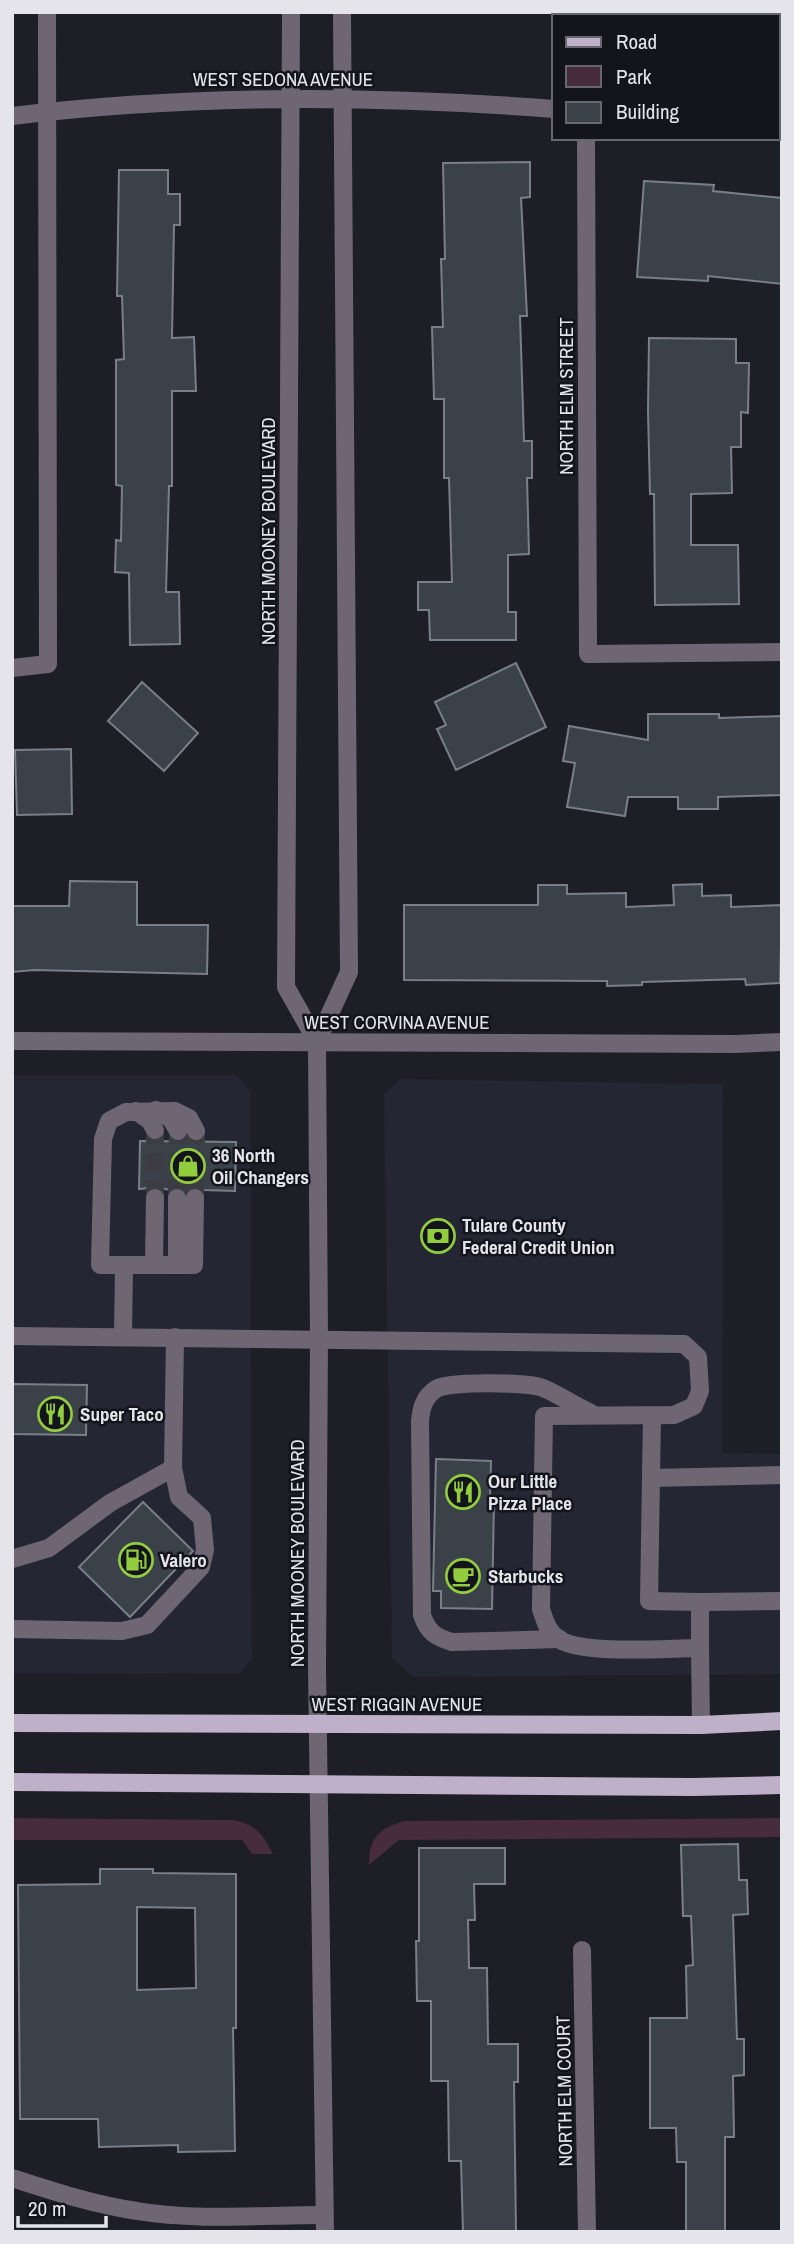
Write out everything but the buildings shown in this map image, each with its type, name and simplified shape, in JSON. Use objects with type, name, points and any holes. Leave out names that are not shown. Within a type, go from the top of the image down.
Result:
[{"type":"main road","name":"WEST RIGGIN AVENUE","points":[[12,1723],[701,1725],[782,1721]]},
{"type":"main road","points":[[12,1782],[693,1787],[782,1785]]},
{"type":"street","points":[[12,667],[48,664],[47,12]]},
{"type":"street","name":"NORTH MOONEY BOULEVARD","points":[[291,12],[286,987],[317,1042]]},
{"type":"street","name":"NORTH MOONEY BOULEVARD","points":[[325,2223],[318,1725],[317,1042],[349,972],[342,12]]},
{"type":"street","name":"WEST SEDONA AVENUE","points":[[12,116],[149,102],[291,99],[484,103],[552,108]]},
{"type":"street","name":"NORTH ELM STREET","points":[[586,140],[588,654],[782,652]]},
{"type":"street","name":"WEST CORVINA AVENUE","points":[[12,1041],[782,1042]]},
{"type":"street","points":[[136,1111],[150,1121],[155,1130]]},
{"type":"street","points":[[186,1198],[186,1265],[100,1265],[103,1139],[109,1121],[125,1112],[175,1111],[188,1118],[187,1131]]},
{"type":"street","points":[[155,1198],[155,1265]]},
{"type":"street","points":[[123,1337],[124,1265]]},
{"type":"street","points":[[12,1336],[684,1344],[698,1357],[700,1391],[694,1406],[674,1415],[544,1416],[540,1628],[531,1640]]},
{"type":"street","points":[[12,1629],[122,1631],[147,1625],[201,1567],[205,1550],[202,1518],[179,1497],[173,1468],[175,1337]]},
{"type":"street","points":[[560,1639],[452,1642],[436,1637],[427,1629],[422,1615],[419,1422],[428,1395],[439,1387],[455,1384],[528,1384],[542,1387],[574,1406],[598,1416]]},
{"type":"street","points":[[652,1416],[649,1601],[782,1601]]},
{"type":"street","points":[[12,1559],[49,1548],[110,1503],[173,1468]]},
{"type":"street","points":[[651,1478],[782,1475]]},
{"type":"street","points":[[700,1602],[701,1725]]},
{"type":"street","points":[[541,1609],[548,1628],[560,1639],[583,1648],[700,1648]]},
{"type":"street","name":"NORTH ELM COURT","points":[[582,1950],[587,2232]]},
{"type":"street","points":[[12,2178],[47,2190],[137,2212],[325,2223]]},
{"type":"shaded area","points":[[12,1075],[236,1075],[250,1091],[252,1658],[240,1674],[12,1673]]},
{"type":"shaded area","points":[[401,1079],[723,1084],[722,1453],[782,1454],[782,1674],[413,1677],[392,1658],[384,1094]]},
{"type":"green space","points":[[12,1818],[233,1820],[248,1824],[258,1831],[273,1854],[252,1854],[242,1840],[12,1840]]},
{"type":"green space","points":[[782,1818],[782,1837],[399,1840],[369,1865],[371,1848],[377,1836],[388,1827],[405,1821]]},
{"type":"tunnel","points":[[155,1130],[155,1198]]},
{"type":"tunnel","points":[[177,1198],[178,1131]]},
{"type":"tunnel","points":[[195,1198],[196,1131]]},
{"type":"place","name":"36 North Oil Changers","points":[[188,1166]]},
{"type":"place","name":"Tulare County Federal Credit Union","points":[[438,1236]]},
{"type":"place","name":"Super Taco","points":[[55,1414]]},
{"type":"place","name":"Our Little Pizza Place","points":[[463,1492]]},
{"type":"place","name":"Valero","points":[[136,1560]]},
{"type":"place","name":"Starbucks","points":[[463,1576]]}]
